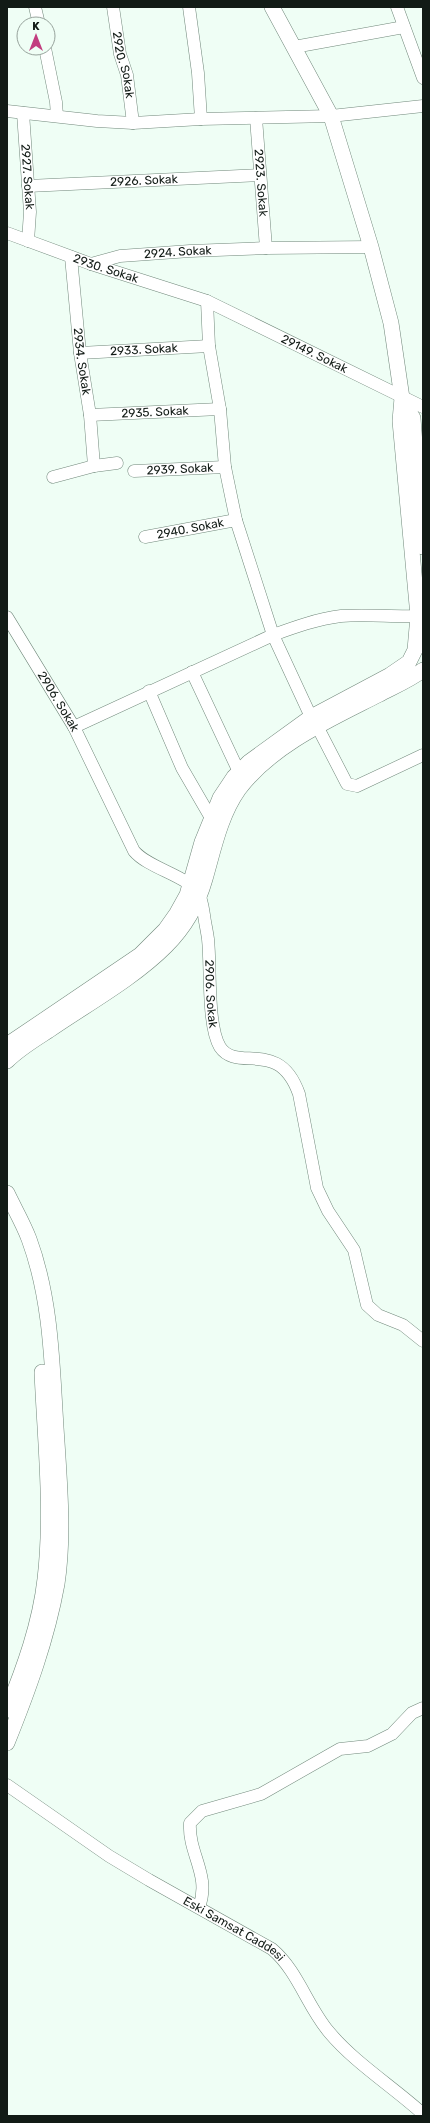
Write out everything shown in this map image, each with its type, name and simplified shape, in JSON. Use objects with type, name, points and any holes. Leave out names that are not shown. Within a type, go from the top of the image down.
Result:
[{"type":"main road","points":[[7,1061],[16,1042],[144,959],[182,904],[195,889],[217,834],[237,792],[262,766],[314,721],[422,671],[416,660],[419,648],[418,616],[400,422],[402,398],[391,323],[371,247],[332,116],[272,7]]},
{"type":"main road","points":[[402,398],[413,418],[420,471],[423,547]]},
{"type":"main road","points":[[195,889],[202,842],[211,818],[224,792],[239,772],[257,755],[396,672],[409,662],[419,648]]},
{"type":"main road","points":[[7,1193],[32,1249],[48,1315],[60,1495],[60,1532],[57,1582],[47,1630],[26,1696],[7,1743]]},
{"type":"main road","points":[[7,1215],[20,1241],[40,1327],[48,1531],[45,1580],[33,1638],[7,1710]]},
{"type":"street","name":"2920. Sokak","points":[[113,7],[120,54],[128,75],[133,123]]},
{"type":"street","points":[[189,7],[198,73],[201,119]]},
{"type":"street","points":[[397,7],[423,78]]},
{"type":"street","points":[[294,47],[404,28]]},
{"type":"street","points":[[47,56],[56,102],[56,116]]},
{"type":"street","points":[[7,111],[133,123],[201,119],[332,116],[423,106]]},
{"type":"street","name":"2927. Sokak","points":[[23,113],[30,212],[28,241]]},
{"type":"street","name":"2923. Sokak","points":[[256,118],[266,248]]},
{"type":"street","name":"2926. Sokak","points":[[28,186],[260,176]]},
{"type":"street","name":"2930. Sokak","points":[[7,233],[91,264],[206,301]]},
{"type":"street","name":"2924. Sokak","points":[[91,264],[120,256],[266,248],[371,247]]},
{"type":"street","name":"2934. Sokak","points":[[71,257],[80,353],[90,415],[94,466]]},
{"type":"street","points":[[206,301],[209,346],[220,409],[225,467],[236,520],[273,636],[314,721],[347,784],[357,786],[423,755]]},
{"type":"street","name":"29149. Sokak","points":[[206,301],[258,325],[402,398],[423,407]]},
{"type":"street","name":"2933. Sokak","points":[[80,353],[209,346]]},
{"type":"street","name":"2935. Sokak","points":[[90,415],[220,409]]},
{"type":"street","points":[[53,477],[94,466],[117,463]]},
{"type":"street","name":"2939. Sokak","points":[[134,471],[225,467]]},
{"type":"street","name":"2940. Sokak","points":[[145,537],[236,520]]},
{"type":"street","points":[[74,727],[273,636],[315,621],[341,616],[418,616]]},
{"type":"street","name":"2906. Sokak","points":[[7,617],[74,727],[134,851],[142,859],[195,889],[208,938],[212,1011],[218,1043],[223,1051],[231,1057],[259,1058],[273,1061],[280,1065],[293,1080],[299,1094],[317,1188],[328,1211],[354,1250],[367,1305],[378,1315],[403,1325],[423,1340]]},
{"type":"street","points":[[192,672],[239,772]]},
{"type":"street","points":[[149,692],[182,768],[211,818]]},
{"type":"street","points":[[199,1907],[203,1896],[200,1863],[193,1849],[189,1834],[190,1823],[202,1811],[261,1794],[340,1749],[368,1746],[392,1734],[412,1713],[423,1708]]},
{"type":"street","name":"Eski Samsat Caddesi","points":[[7,1786],[109,1856],[278,1954],[287,1965],[318,2019],[330,2034],[374,2074],[423,2114]]}]
